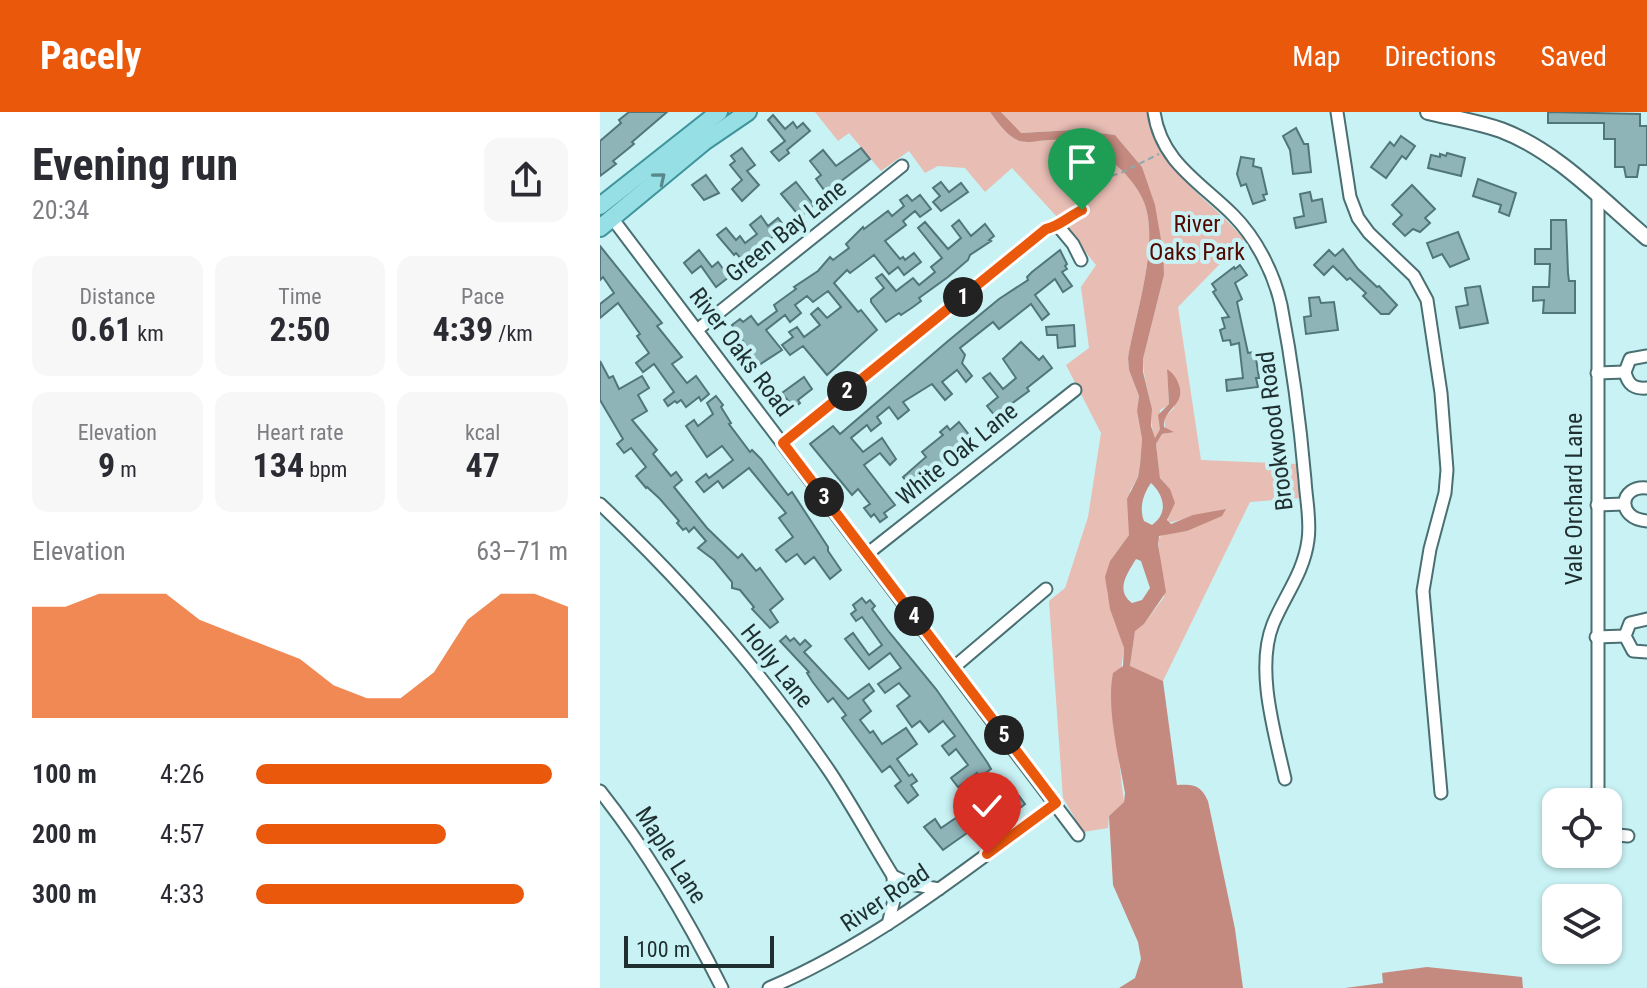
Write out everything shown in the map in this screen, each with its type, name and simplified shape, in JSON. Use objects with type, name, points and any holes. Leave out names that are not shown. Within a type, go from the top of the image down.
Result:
[{"type":"main road","points":[[603,212],[719,112]]},
{"type":"main road","points":[[603,212],[748,112]]},
{"type":"street","name":"Brookwood Road","points":[[1154,112],[1157,129],[1167,149],[1187,176],[1233,216],[1248,234],[1271,275],[1285,329],[1309,530],[1301,570],[1272,626],[1269,642],[1267,693],[1285,779]]},
{"type":"street","points":[[1337,112],[1350,197],[1358,218],[1369,233],[1414,276],[1423,289],[1430,311],[1447,470],[1445,493],[1423,591],[1441,793]]},
{"type":"street","points":[[1428,112],[1503,131],[1534,146],[1647,238]]},
{"type":"street","name":"Green Bay Lane","points":[[697,330],[902,166]]},
{"type":"street","name":"Vale Orchard Lane","points":[[1598,197],[1598,788]]},
{"type":"street","name":"River Oaks Road","points":[[603,212],[697,330],[1078,835]]},
{"type":"street","points":[[783,443],[1046,229],[1058,226],[1081,260]]},
{"type":"street","points":[[1647,356],[1630,359],[1625,372],[1631,385],[1638,389],[1647,388]]},
{"type":"street","points":[[1597,373],[1625,372]]},
{"type":"street","name":"White Oak Lane","points":[[867,554],[1075,390]]},
{"type":"street","points":[[1647,488],[1633,491],[1626,496],[1624,504],[1628,514],[1637,520],[1647,521]]},
{"type":"street","name":"Holly Lane","points":[[600,504],[703,610],[788,713],[831,774],[893,876]]},
{"type":"street","points":[[1597,505],[1624,504]]},
{"type":"street","points":[[953,668],[1046,589]]},
{"type":"street","points":[[1647,619],[1630,623],[1625,636],[1633,651],[1647,652]]},
{"type":"street","points":[[1596,637],[1625,636]]},
{"type":"street","name":"Maple Lane","points":[[600,791],[639,841],[663,879],[688,920],[722,988]]},
{"type":"street","name":"River Road","points":[[769,988],[815,967],[888,924],[1056,803]]},
{"type":"street","points":[[1622,835],[1628,836]]},
{"type":"street","points":[[888,924],[894,900],[893,876],[910,884],[939,889]]},
{"type":"path","points":[[1058,226],[1064,219],[1082,210],[1094,181],[1121,173],[1167,149]]},
{"type":"green space","name":"River Oaks Park","points":[[815,112],[990,112],[1017,140],[1069,140],[1092,148],[1126,174],[1143,200],[1148,217],[1148,256],[1128,358],[1139,396],[1140,465],[1138,477],[1130,491],[1129,535],[1110,561],[1107,593],[1124,648],[1114,721],[1124,802],[1109,816],[1108,828],[1083,832],[1063,798],[1049,601],[1065,588],[1088,517],[1101,433],[1066,365],[1089,348],[1081,287],[1096,265],[1012,168],[985,192],[965,168],[938,166],[925,173],[909,151],[881,171],[849,133],[838,141]]},
{"type":"green space","name":"River Oaks Park","points":[[1001,112],[1148,112],[1162,152],[1173,168],[1244,239],[1178,307],[1201,460],[1297,464],[1301,498],[1250,502],[1163,681],[1130,667],[1135,630],[1144,624],[1164,597],[1158,539],[1163,534],[1187,531],[1225,509],[1168,523],[1170,489],[1160,478],[1156,444],[1162,434],[1166,434],[1164,418],[1174,408],[1176,387],[1174,377],[1167,369],[1169,405],[1160,410],[1160,429],[1155,438],[1143,359],[1164,275],[1142,167],[1115,135],[1074,130],[1020,133]]},
{"type":"shaded area","points":[[990,112],[1001,112],[1021,133],[1074,130],[1115,135],[1142,167],[1155,205],[1164,275],[1143,359],[1143,372],[1155,438],[1160,429],[1158,415],[1169,404],[1167,369],[1179,385],[1177,403],[1164,421],[1164,427],[1174,432],[1162,434],[1156,444],[1160,478],[1170,489],[1175,503],[1167,520],[1171,524],[1193,515],[1226,509],[1222,516],[1187,531],[1159,536],[1166,592],[1144,624],[1135,631],[1130,666],[1163,681],[1177,785],[1196,787],[1208,801],[1235,929],[1243,988],[1119,988],[1135,978],[1141,959],[1138,942],[1113,885],[1109,816],[1124,802],[1125,793],[1114,733],[1111,687],[1113,673],[1123,666],[1124,648],[1110,609],[1105,577],[1110,561],[1129,535],[1127,499],[1138,477],[1140,465],[1139,396],[1128,358],[1145,278],[1148,217],[1134,184],[1098,151],[1069,140],[1024,142],[1009,135]],"holes":[[[1151,483],[1163,504],[1161,515],[1152,525],[1144,521],[1142,511],[1144,496]],[[1136,559],[1141,561],[1150,588],[1142,600],[1132,603],[1123,587]]]},
{"type":"shaded area","points":[[1427,967],[1522,977],[1523,988],[1345,988],[1383,983],[1382,973]]},
{"type":"building","points":[[629,112],[667,112],[632,142],[634,144],[613,161],[616,164],[600,176],[600,141]]},
{"type":"building","points":[[1548,112],[1640,114],[1640,126],[1647,126],[1647,165],[1639,165],[1637,177],[1626,177],[1624,167],[1615,167],[1615,139],[1604,139],[1604,123],[1548,123]]},
{"type":"building","points":[[773,115],[785,129],[793,122],[797,128],[803,123],[810,131],[779,161],[771,152],[785,141],[768,120]]},
{"type":"building","points":[[1296,128],[1304,144],[1308,144],[1311,172],[1293,174],[1290,150],[1283,136]]},
{"type":"building","points":[[1401,136],[1415,146],[1406,159],[1402,156],[1386,178],[1371,167],[1390,142],[1394,146]]},
{"type":"building","points":[[742,148],[755,165],[747,171],[759,185],[742,201],[732,189],[742,180],[730,165],[735,161],[731,156]]},
{"type":"building","points":[[861,148],[870,159],[827,194],[816,179],[821,175],[810,161],[823,150],[836,166]]},
{"type":"building","points":[[1447,153],[1465,158],[1461,176],[1428,168],[1431,155],[1440,157],[1440,154],[1446,156]]},
{"type":"building","points":[[1241,157],[1254,159],[1253,166],[1261,168],[1267,194],[1263,195],[1265,200],[1253,204],[1246,184],[1241,186],[1237,174]]},
{"type":"building","points":[[706,175],[719,193],[704,200],[692,185]]},
{"type":"building","points":[[1478,179],[1516,193],[1509,216],[1499,212],[1501,205],[1473,196]]},
{"type":"building","points":[[796,182],[814,205],[800,217],[781,194]]},
{"type":"building","points":[[941,182],[949,192],[961,183],[968,192],[941,211],[933,202],[940,196],[933,188]]},
{"type":"building","points":[[1412,185],[1435,209],[1425,218],[1430,223],[1420,232],[1413,229],[1405,236],[1393,224],[1402,215],[1392,205]]},
{"type":"building","points":[[1310,192],[1312,201],[1322,199],[1326,222],[1296,228],[1294,218],[1304,216],[1300,194]]},
{"type":"building","points":[[907,195],[912,201],[920,195],[931,209],[920,217],[915,211],[903,221],[906,225],[885,241],[900,259],[903,257],[905,260],[914,253],[921,262],[904,275],[898,267],[889,274],[874,255],[850,273],[847,270],[834,283],[877,330],[827,375],[803,346],[790,355],[782,345],[793,337],[789,332],[797,327],[804,337],[820,325],[811,314],[818,308],[827,318],[841,307],[828,291],[813,302],[807,296],[795,305],[801,313],[790,322],[785,315],[766,330],[782,350],[759,365],[732,325],[751,316],[758,325],[777,311],[774,305],[796,289],[794,287],[818,271],[830,257],[833,260],[849,248],[846,244],[863,227],[888,211],[892,216],[904,206],[900,200]]},
{"type":"building","points":[[761,216],[768,226],[778,218],[785,227],[743,261],[717,235],[726,228],[736,240],[740,236],[745,243],[757,234],[750,225]]},
{"type":"building","points":[[959,220],[971,236],[985,224],[994,236],[919,298],[921,301],[886,322],[871,302],[884,288],[876,278],[882,274],[896,291],[913,278],[919,285],[935,272],[931,267],[942,258],[918,228],[925,222],[948,249],[961,238],[952,226]]},
{"type":"building","points":[[1551,220],[1566,220],[1568,273],[1569,281],[1575,281],[1575,313],[1543,313],[1544,300],[1533,301],[1533,287],[1549,287],[1550,264],[1535,264],[1535,249],[1551,249]]},
{"type":"building","points":[[1458,232],[1469,259],[1450,267],[1442,254],[1433,258],[1427,243]]},
{"type":"building","points":[[600,246],[662,323],[657,326],[682,357],[672,364],[687,383],[696,376],[709,394],[701,401],[699,397],[686,407],[681,400],[668,406],[664,400],[674,392],[654,364],[643,372],[636,363],[649,353],[618,303],[600,318],[600,304],[614,293],[603,277],[600,280]]},
{"type":"building","points":[[1343,249],[1358,269],[1397,305],[1389,314],[1381,314],[1363,296],[1366,293],[1333,266],[1324,275],[1314,265],[1329,250],[1335,256]]},
{"type":"building","points":[[699,250],[712,267],[718,262],[729,277],[716,287],[701,266],[692,273],[684,263]]},
{"type":"building","points":[[1060,250],[1067,264],[1067,269],[1062,272],[1072,286],[1063,292],[1055,279],[1035,295],[1049,314],[1042,320],[1031,304],[999,329],[993,322],[960,348],[965,355],[962,363],[972,376],[966,382],[957,370],[942,382],[952,394],[945,400],[932,384],[903,402],[909,410],[898,419],[889,407],[877,417],[881,423],[871,431],[867,425],[851,438],[863,452],[882,438],[896,459],[890,465],[880,453],[864,465],[895,505],[884,513],[887,517],[880,522],[874,514],[871,517],[864,508],[870,504],[858,489],[852,495],[810,444],[833,426],[840,434],[999,299],[1028,280],[1032,272]]},
{"type":"building","points":[[1240,265],[1247,275],[1235,283],[1242,299],[1237,302],[1248,353],[1255,352],[1259,378],[1256,378],[1258,387],[1227,391],[1226,380],[1243,378],[1239,343],[1231,345],[1230,340],[1223,341],[1220,330],[1225,328],[1222,318],[1229,317],[1213,292],[1216,290],[1212,284]]},
{"type":"building","points":[[1480,286],[1488,323],[1460,328],[1456,307],[1468,305],[1465,288]]},
{"type":"building","points":[[1319,297],[1321,303],[1334,302],[1338,330],[1306,334],[1304,317],[1311,316],[1309,298]]},
{"type":"building","points":[[1074,325],[1075,346],[1058,348],[1057,335],[1047,335],[1046,327]]},
{"type":"building","points":[[1021,342],[1039,360],[1043,356],[1052,368],[1027,388],[1029,391],[995,416],[987,406],[998,397],[983,378],[990,373],[1003,389],[1016,378],[1003,359]]},
{"type":"building","points":[[600,361],[619,389],[642,376],[649,388],[638,395],[647,411],[632,420],[657,450],[653,454],[671,476],[676,472],[682,480],[674,487],[707,528],[738,558],[742,554],[756,571],[760,568],[783,599],[770,610],[778,622],[770,628],[740,590],[732,588],[732,582],[714,560],[698,548],[706,541],[694,527],[689,532],[686,528],[683,530],[660,499],[636,476],[646,467],[631,448],[624,453],[617,444],[623,439],[600,400]]},
{"type":"building","points":[[804,377],[812,389],[798,400],[800,403],[794,408],[782,393]]},
{"type":"building","points":[[716,396],[723,405],[721,407],[729,424],[788,495],[792,492],[828,547],[841,570],[830,579],[814,557],[805,564],[797,554],[786,562],[776,550],[793,537],[779,518],[786,513],[749,468],[723,488],[718,481],[704,492],[696,482],[706,474],[709,478],[733,460],[722,446],[707,457],[686,426],[694,420],[698,426],[713,414],[707,403]]},
{"type":"building","points":[[959,422],[970,436],[965,439],[968,442],[912,488],[903,477],[926,457],[922,452],[943,435],[940,432],[947,426],[950,430]]},
{"type":"building","points":[[862,598],[866,603],[870,600],[875,606],[872,609],[936,689],[987,762],[991,769],[980,777],[977,773],[958,787],[951,778],[968,765],[956,749],[949,755],[942,746],[955,736],[943,721],[929,732],[920,721],[912,727],[897,706],[910,696],[899,683],[885,693],[878,684],[901,668],[890,653],[869,669],[845,639],[853,633],[869,655],[882,645],[862,617],[856,621],[851,614],[856,610],[853,605]]},
{"type":"building","points":[[786,636],[790,641],[794,638],[800,645],[805,640],[811,646],[804,652],[848,699],[869,684],[874,691],[863,700],[871,711],[860,720],[882,744],[906,728],[917,744],[897,759],[909,776],[912,774],[917,781],[911,785],[918,795],[908,803],[895,786],[901,781],[890,766],[882,772],[842,718],[846,715],[833,698],[828,702],[809,672],[780,641]]},
{"type":"building","points":[[1010,793],[1015,799],[1019,796],[1025,804],[1005,820],[1001,815],[987,826],[980,818],[999,803],[996,798]]},
{"type":"building","points":[[963,813],[974,828],[943,850],[924,827],[935,819],[941,828]]},
{"type":"route","points":[[987,854],[1056,803],[783,443],[1046,229],[1058,226],[1064,219],[1082,210]]}]
